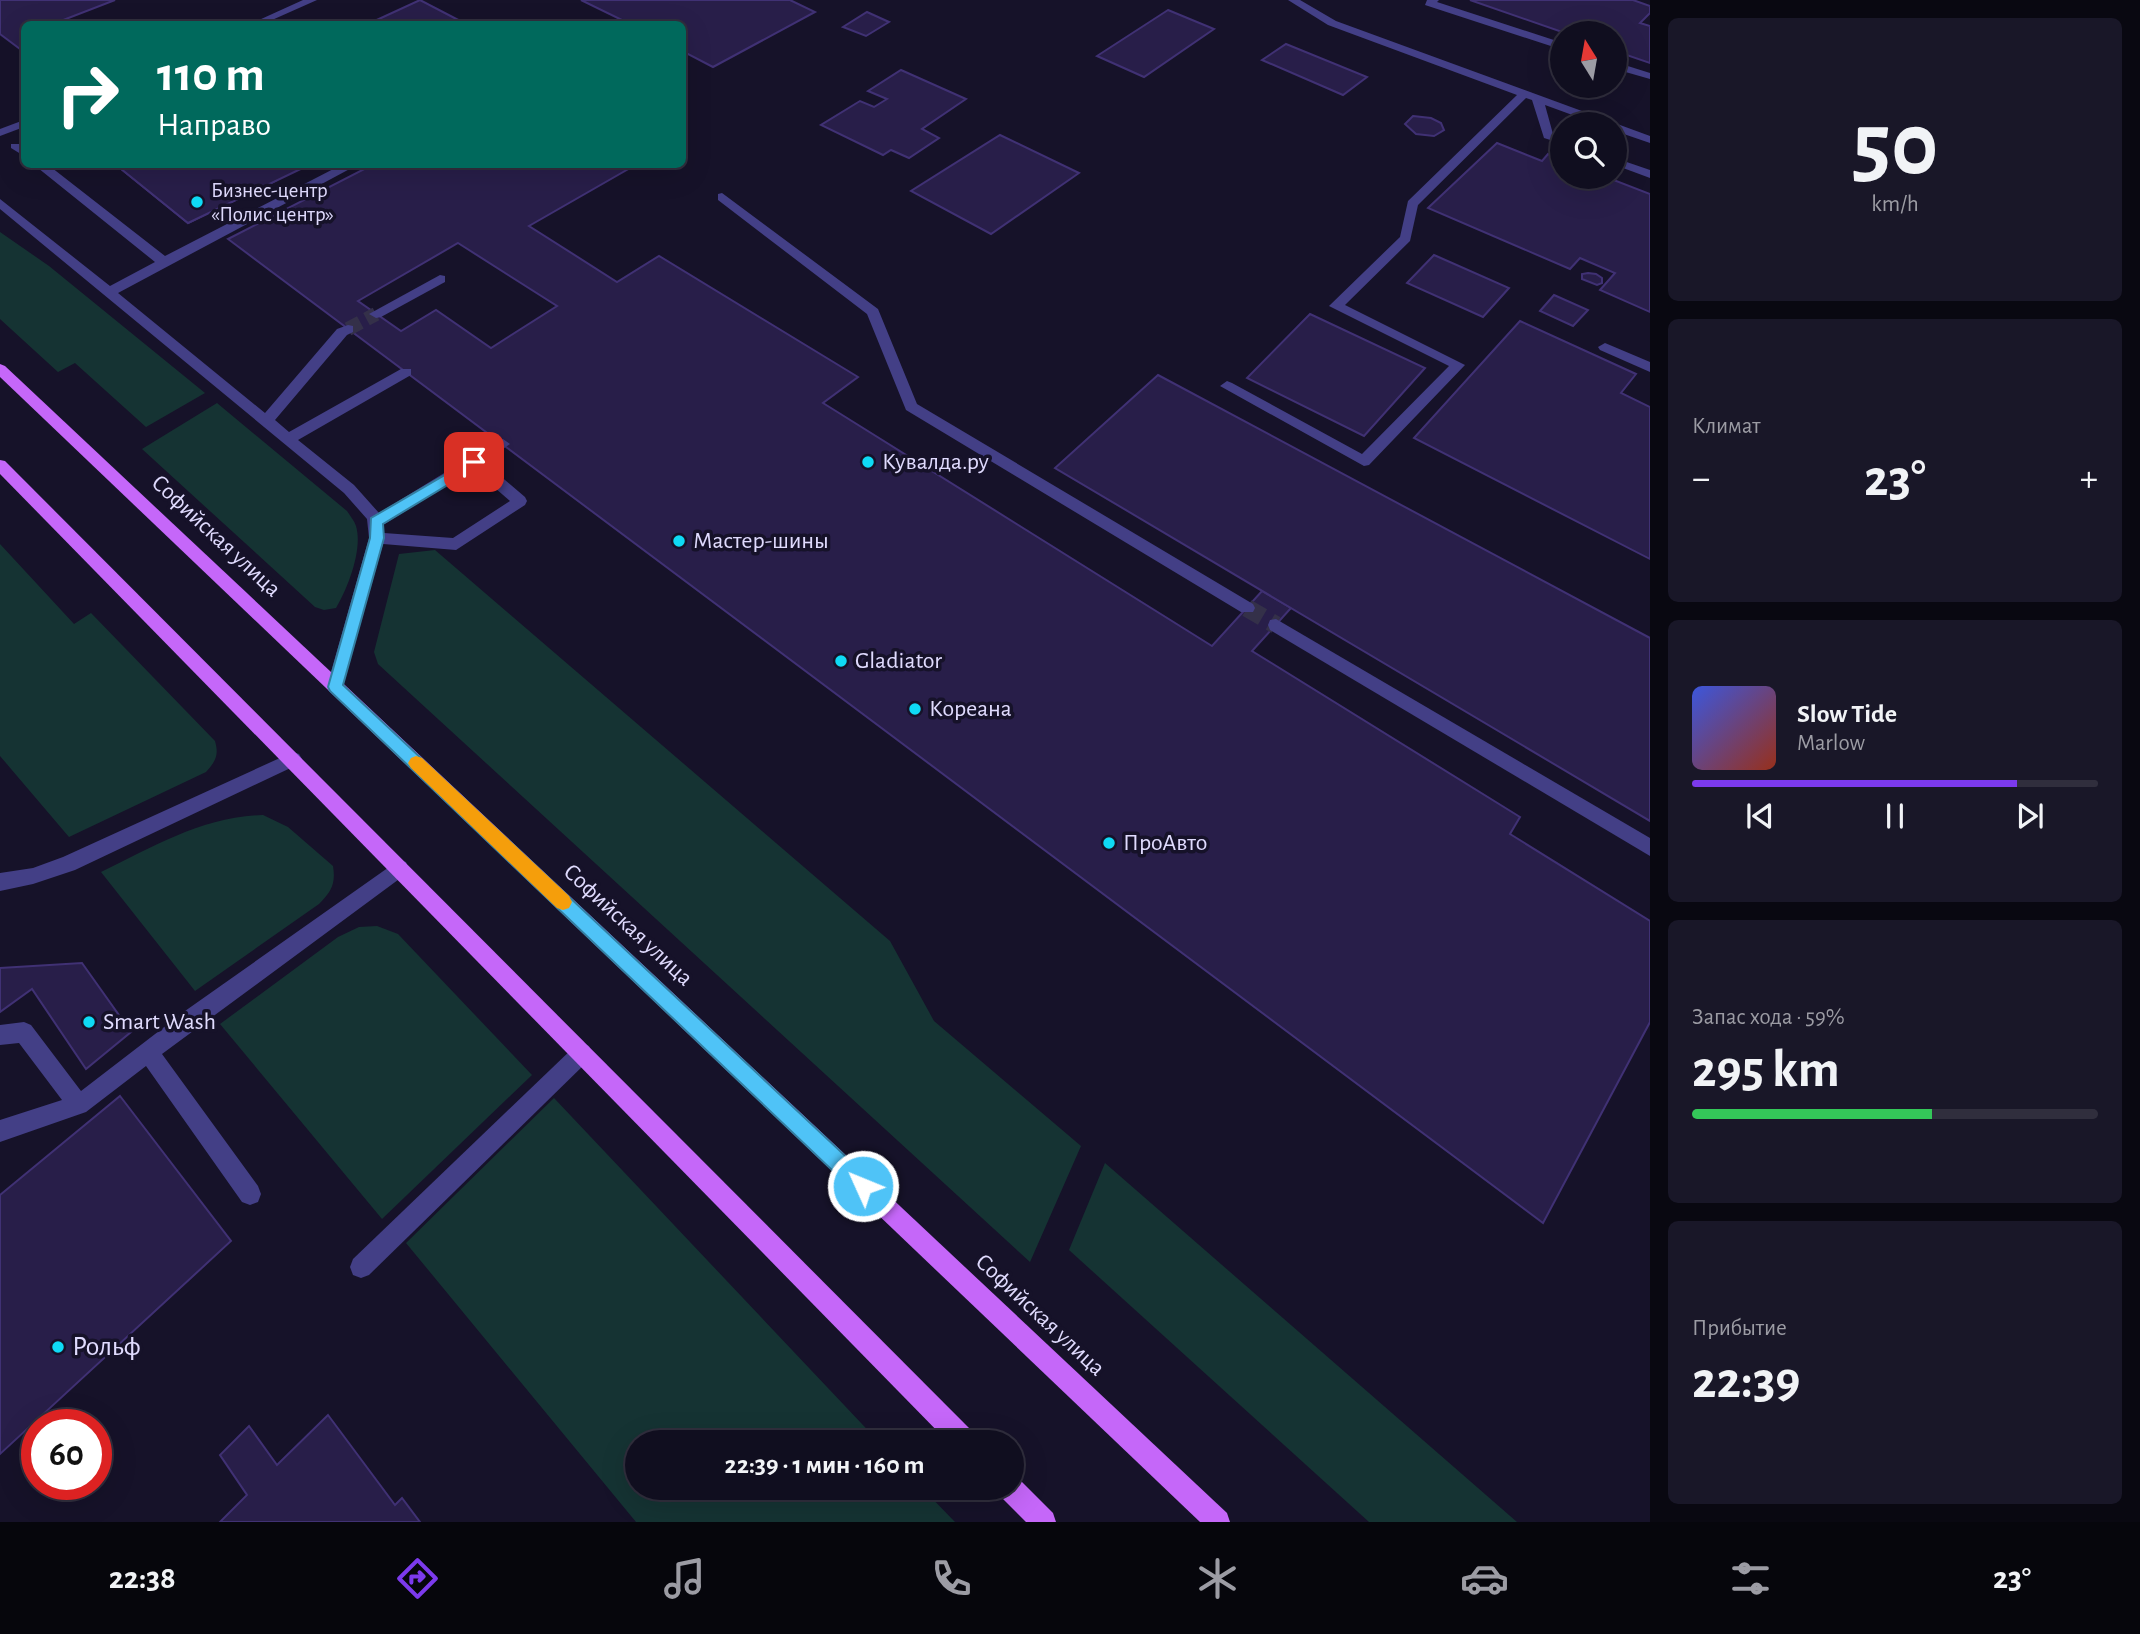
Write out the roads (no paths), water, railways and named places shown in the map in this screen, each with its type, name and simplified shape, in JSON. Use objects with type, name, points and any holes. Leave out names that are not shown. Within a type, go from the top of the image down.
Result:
[{"type":"main road","name":"Софийская улица","points":[[0,369],[1218,1522]]},
{"type":"main road","points":[[0,465],[953,1430]]},
{"type":"main road","points":[[1022,1500],[1044,1522]]},
{"type":"street","points":[[262,21],[313,0]]},
{"type":"street","points":[[1293,0],[1332,23],[1574,112]]},
{"type":"street","points":[[1434,0],[1429,3],[1550,43]]},
{"type":"street","points":[[1628,69],[1650,76]]},
{"type":"street","points":[[1530,96],[1550,137]]},
{"type":"street","points":[[1227,386],[1364,461],[1458,366],[1336,306],[1406,237],[1412,204],[1530,96]]},
{"type":"street","points":[[0,133],[21,124]]},
{"type":"street","points":[[1627,131],[1650,140]]},
{"type":"street","points":[[1627,165],[1650,174]]},
{"type":"street","points":[[44,168],[164,263]]},
{"type":"street","points":[[109,292],[345,168]]},
{"type":"street","points":[[722,197],[873,312],[911,407],[1247,608]]},
{"type":"street","points":[[0,203],[349,489],[366,507],[376,522],[377,538],[335,687]]},
{"type":"street","points":[[376,314],[440,279]]},
{"type":"street","points":[[266,421],[342,332],[348,329]]},
{"type":"street","points":[[1605,347],[1650,367]]},
{"type":"street","points":[[288,439],[406,372]]},
{"type":"street","points":[[376,522],[503,444]]},
{"type":"street","points":[[377,538],[456,544],[520,500],[474,462]]},
{"type":"street","points":[[1276,625],[1650,848]]},
{"type":"street","points":[[0,882],[33,876],[68,864],[293,759]]},
{"type":"street","points":[[0,1131],[79,1105],[148,1051],[399,868]]},
{"type":"street","points":[[0,1035],[24,1032],[79,1105]]},
{"type":"street","points":[[148,1051],[250,1194]]},
{"type":"street","points":[[361,1267],[582,1053]]},
{"type":"tunnel","points":[[348,329],[376,314]]},
{"type":"tunnel","points":[[1247,608],[1276,625]]},
{"type":"place","name":"Бизнес-центр «Полис центр»","points":[[197,202]]},
{"type":"place","name":"Кувалда.ру","points":[[868,462]]},
{"type":"place","name":"Мастер-шины","points":[[679,541]]},
{"type":"place","name":"Gladiator","points":[[841,661]]},
{"type":"place","name":"Кореана","points":[[915,709]]},
{"type":"place","name":"ПроАвто","points":[[1109,843]]},
{"type":"place","name":"Smart Wash","points":[[89,1022]]},
{"type":"place","name":"Рольф","points":[[58,1347]]}]
